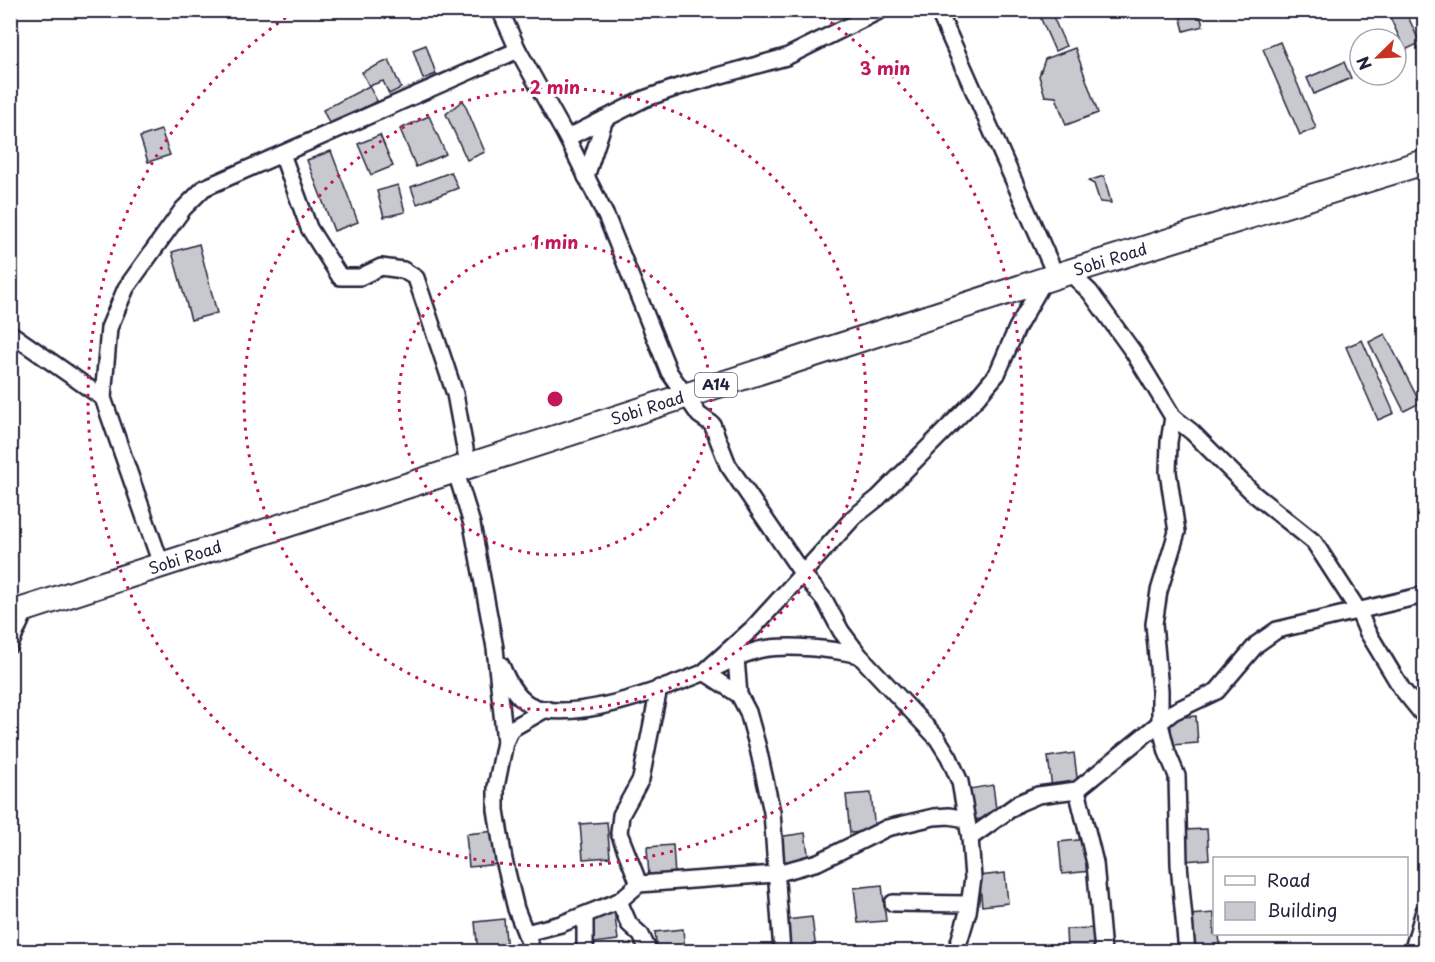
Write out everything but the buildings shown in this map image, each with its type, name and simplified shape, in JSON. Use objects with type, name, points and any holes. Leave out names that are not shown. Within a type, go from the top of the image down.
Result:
[{"type":"highway","name":"Sobi Road","points":[[19,610],[1057,276],[1425,162]]},
{"type":"street","points":[[500,10],[518,50],[567,138],[607,218],[669,372],[699,415],[712,424],[728,465],[802,573],[825,601],[859,655],[937,738],[949,757],[960,782],[970,838],[973,878],[969,904],[956,951]]},
{"type":"street","points":[[567,138],[678,87],[786,57],[882,10]]},
{"type":"street","points":[[938,10],[1057,276],[1090,292],[1134,353],[1173,417],[1192,432],[1254,494],[1314,542],[1358,610],[1402,688],[1425,716]]},
{"type":"street","points":[[160,564],[103,398],[109,328],[126,288],[177,218],[204,189],[518,50]]},
{"type":"street","points":[[586,177],[605,119]]},
{"type":"street","points":[[282,154],[309,228],[340,277],[360,277],[381,267],[403,270],[416,278],[455,393],[462,467],[495,648],[505,742]]},
{"type":"street","points":[[1090,292],[1092,265]]},
{"type":"street","points":[[704,672],[753,628],[854,517],[952,424],[997,374],[1017,328],[1057,276]]},
{"type":"street","points":[[10,333],[103,398]]},
{"type":"street","points":[[1173,417],[1168,442],[1168,472],[1177,532],[1159,591],[1154,624],[1160,690],[1160,724],[1167,752],[1177,776],[1179,864],[1187,951]]},
{"type":"street","points":[[970,838],[1019,803],[1038,795],[1077,790],[1173,712],[1217,691],[1257,644],[1277,630],[1425,595]]},
{"type":"street","points":[[10,645],[19,610]]},
{"type":"street","points":[[495,648],[511,686],[520,697],[530,705],[546,709],[596,708],[766,649],[836,650],[859,655]]},
{"type":"street","points":[[736,658],[739,695],[758,748],[771,812],[782,951]]},
{"type":"street","points":[[704,672],[739,695]]},
{"type":"street","points":[[639,884],[619,833],[621,815],[641,779],[659,688]]},
{"type":"street","points":[[624,699],[642,707],[651,720]]},
{"type":"street","points":[[533,951],[516,909],[506,870],[496,810],[496,787],[505,742],[511,729],[546,709]]},
{"type":"street","points":[[1077,790],[1095,863],[1103,951]]},
{"type":"street","points":[[526,933],[585,915],[619,901],[639,884],[775,874],[818,862],[887,828],[934,817],[949,816],[966,819]]},
{"type":"street","points":[[619,901],[629,924],[641,935],[649,951]]},
{"type":"street","points":[[893,903],[969,904]]},
{"type":"street","points":[[1412,951],[1422,929],[1425,911]]},
{"type":"street","points":[[585,915],[585,951]]}]
